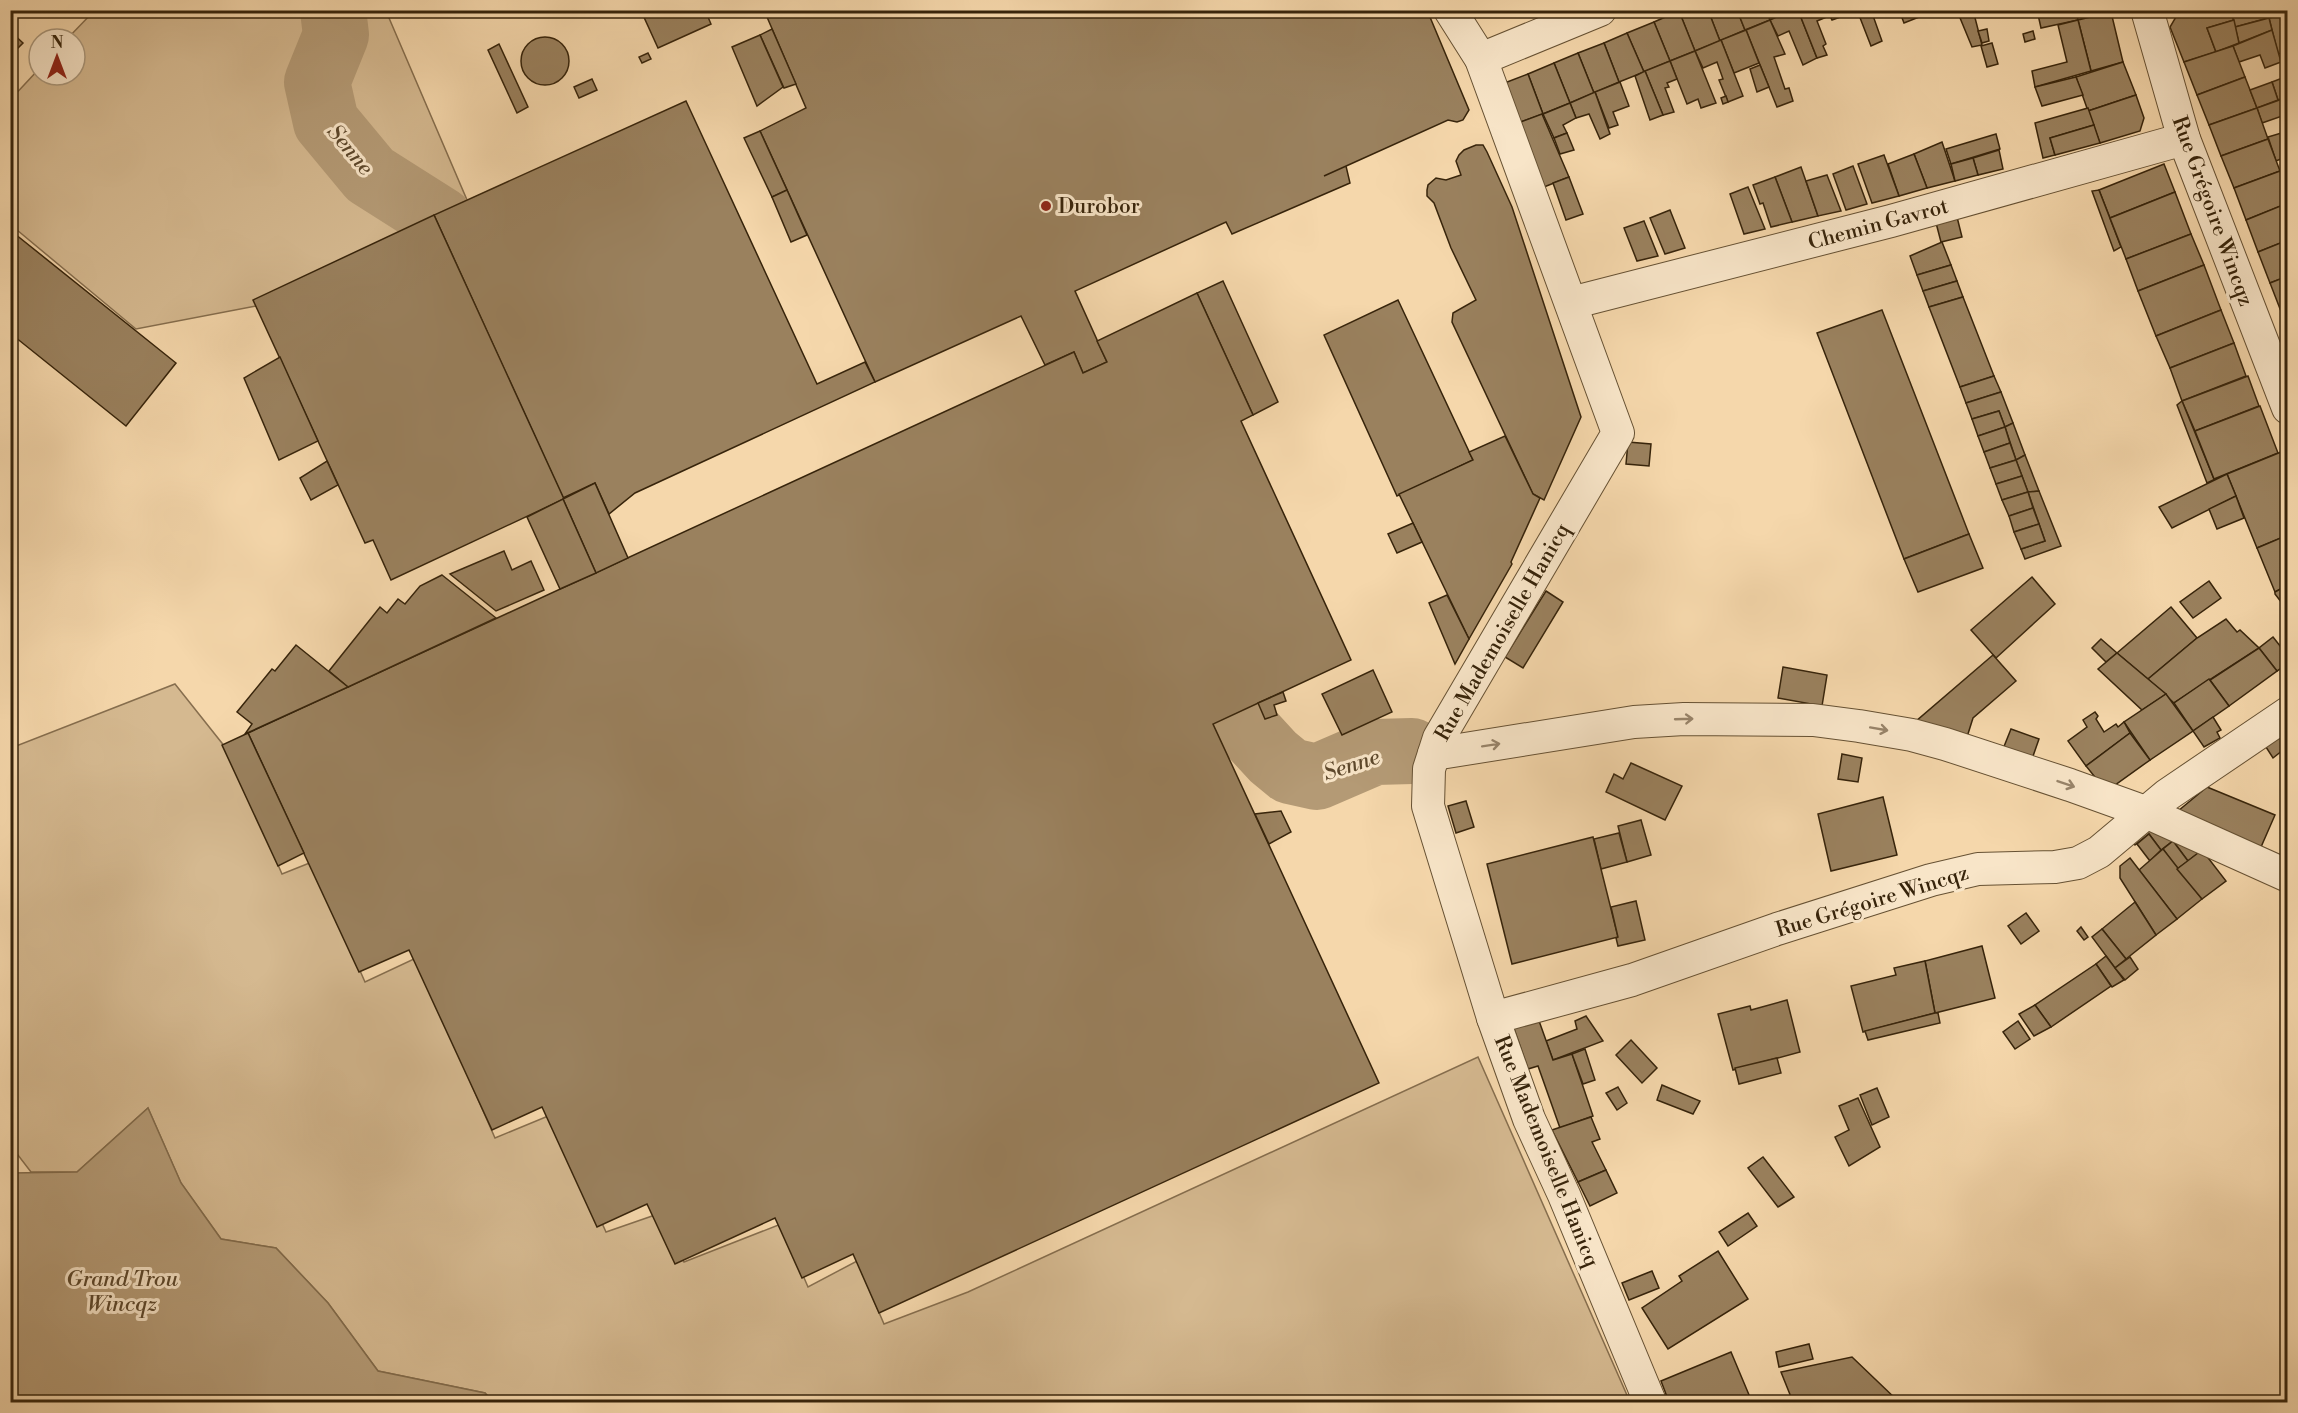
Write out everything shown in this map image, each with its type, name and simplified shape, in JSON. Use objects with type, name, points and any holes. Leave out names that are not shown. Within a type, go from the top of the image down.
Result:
[{"type":"street","name":"Rue Mademoiselle Hanicq","points":[[1450,10],[1481,59],[1618,433],[1439,738],[1428,770],[1428,806],[1493,1017],[1529,1119],[1564,1195],[1650,1402]]},
{"type":"street","points":[[1481,59],[1600,10]]},
{"type":"street","name":"Rue Grégoire Wincqz","points":[[2147,10],[2184,139],[2288,408]]},
{"type":"street","name":"Chemin Gavrot","points":[[1571,303],[1891,221],[2184,139]]},
{"type":"street","name":"Rue Grégoire Wincqz","points":[[1493,1017],[1632,980],[1777,929],[1930,880],[1978,869],[2055,867],[2078,863],[2099,852],[2167,795],[2288,713]]},
{"type":"street","points":[[1434,754],[1634,722],[1684,719],[1813,720],[1912,735],[1945,744],[2148,813],[2288,876]]},
{"type":"shaded area","points":[[94,11],[386,11],[470,207],[256,306],[136,329],[11,225],[10,100],[27,82],[27,87],[87,87],[87,27],[79,27]]},
{"type":"shaded area","points":[[175,684],[229,752],[282,874],[312,862],[365,982],[416,958],[495,1138],[553,1114],[606,1232],[658,1214],[684,1262],[781,1224],[808,1287],[857,1261],[884,1324],[968,1292],[1478,1057],[1630,1402],[493,1402],[485,1393],[378,1371],[328,1303],[276,1248],[221,1239],[181,1183],[148,1108],[77,1172],[31,1172],[11,1146],[11,748]]},
{"type":"water","name":"Grand Trou Wincqz","points":[[148,1108],[181,1183],[221,1239],[276,1248],[328,1303],[378,1371],[485,1393],[493,1402],[11,1402],[11,1173],[77,1172]]},
{"type":"building","points":[[653,10],[705,10],[711,24],[658,48],[643,15]]},
{"type":"building","name":"Durobor","points":[[764,10],[1427,10],[1469,110],[1463,120],[1457,122],[1448,120],[1346,166],[1350,183],[1232,234],[1226,222],[1075,291],[1107,362],[1083,373],[1074,352],[1045,365],[1021,316],[875,382],[760,131],[806,108]]},
{"type":"building","points":[[1708,10],[1737,10],[1745,30],[1720,41]]},
{"type":"building","points":[[1708,10],[1720,41],[1695,51],[1679,11]]},
{"type":"building","points":[[1737,10],[1767,10],[1770,20],[1745,30]]},
{"type":"building","points":[[1767,10],[1792,10],[1770,20]]},
{"type":"building","points":[[1792,10],[1798,10],[1817,58],[1803,65],[1789,31],[1778,36],[1770,20]]},
{"type":"building","points":[[1798,10],[1827,10],[1829,16],[1817,21],[1826,44],[1823,46],[1827,55],[1817,58]]},
{"type":"building","points":[[1827,10],[1857,10],[1857,11],[1832,20]]},
{"type":"building","points":[[1857,10],[1871,10],[1882,41],[1871,46]]},
{"type":"building","points":[[1899,10],[1916,10],[1919,17],[1904,23]]},
{"type":"building","points":[[1973,10],[1982,45],[1972,47],[1958,13]]},
{"type":"building","points":[[2037,10],[2076,10],[2078,20],[2041,28]]},
{"type":"building","points":[[2076,10],[2110,10],[2111,12],[2078,20]]},
{"type":"building","points":[[2180,10],[2231,10],[2234,20],[2207,28],[2216,52],[2184,62],[2170,27]]},
{"type":"building","points":[[2231,10],[2266,10],[2268,18],[2235,27]]},
{"type":"building","points":[[2266,10],[2288,10],[2288,13],[2268,18]]},
{"type":"building","points":[[1679,11],[1695,51],[1670,61],[1654,22]]},
{"type":"building","points":[[2111,12],[2123,62],[2091,71],[2078,20]]},
{"type":"building","points":[[2288,13],[2288,51],[2278,54],[2269,18]]},
{"type":"building","points":[[2269,18],[2272,30],[2239,43],[2235,27]]},
{"type":"building","points":[[1770,20],[1785,54],[1774,57],[1785,89],[1789,88],[1793,101],[1777,107],[1746,30]]},
{"type":"building","points":[[2078,20],[2091,71],[2035,87],[2032,71],[2067,62],[2058,25]]},
{"type":"building","points":[[2234,20],[2239,43],[2216,52],[2207,28]]},
{"type":"building","points":[[1654,22],[1670,61],[1644,72],[1627,33]]},
{"type":"building","points":[[772,29],[796,84],[784,88],[760,35]]},
{"type":"building","points":[[1987,29],[1989,41],[1982,43],[1978,31]]},
{"type":"building","points":[[1746,30],[1759,63],[1734,73],[1721,40]]},
{"type":"building","points":[[2272,30],[2281,62],[2265,68],[2260,55],[2239,62],[2233,46]]},
{"type":"building","points":[[10,31],[23,43],[10,56]]},
{"type":"building","points":[[2033,31],[2035,39],[2025,42],[2023,34]]},
{"type":"building","points":[[1627,33],[1644,72],[1619,82],[1604,43]]},
{"type":"building","points":[[760,35],[783,87],[757,106],[732,47]]},
{"type":"building","points":[[540,37],[550,37],[562,44],[569,56],[569,66],[562,78],[550,85],[540,85],[525,74],[521,66],[521,56],[532,41]]},
{"type":"building","points":[[1721,40],[1743,96],[1728,102],[1719,80],[1723,79],[1717,62],[1703,68],[1695,51]]},
{"type":"building","points":[[1604,43],[1619,82],[1594,93],[1578,53]]},
{"type":"building","points":[[1992,43],[1998,64],[1987,67],[1981,46]]},
{"type":"building","points":[[499,44],[528,107],[517,113],[488,50]]},
{"type":"building","points":[[2233,46],[2245,77],[2197,95],[2184,62]]},
{"type":"building","points":[[1695,51],[1716,103],[1701,108],[1698,99],[1687,104],[1670,61]]},
{"type":"building","points":[[648,53],[651,59],[642,63],[639,57]]},
{"type":"building","points":[[1578,53],[1594,93],[1570,103],[1554,63]]},
{"type":"building","points":[[1670,61],[1677,79],[1667,83],[1669,87],[1665,88],[1674,112],[1663,115],[1645,71]]},
{"type":"building","points":[[2123,62],[2136,95],[2088,111],[2076,77]]},
{"type":"building","points":[[1554,63],[1570,103],[1543,114],[1528,74]]},
{"type":"building","points":[[1760,65],[1769,87],[1757,92],[1750,69]]},
{"type":"building","points":[[1645,71],[1663,115],[1650,120],[1635,76]]},
{"type":"building","points":[[1528,74],[1543,114],[1518,123],[1502,84]]},
{"type":"building","points":[[2076,77],[2083,95],[2042,106],[2035,87]]},
{"type":"building","points":[[2245,77],[2257,108],[2209,125],[2197,95]]},
{"type":"building","points":[[2285,77],[2288,97],[2278,100],[2272,82]]},
{"type":"building","points":[[592,79],[597,90],[579,98],[574,87]]},
{"type":"building","points":[[1620,82],[1629,106],[1613,112],[1618,125],[1609,128],[1595,92]]},
{"type":"building","points":[[2272,82],[2278,100],[2257,108],[2250,90]]},
{"type":"building","points":[[1595,92],[1610,134],[1600,139],[1589,114],[1576,118],[1570,103]]},
{"type":"building","points":[[2136,95],[2144,118],[2140,131],[2100,143],[2088,111]]},
{"type":"building","points":[[1726,96],[1728,102],[1723,104],[1721,98]]},
{"type":"building","points":[[2288,97],[2288,114],[2262,123],[2257,108]]},
{"type":"building","points":[[686,101],[817,384],[865,362],[875,382],[635,493],[609,514],[595,483],[563,498],[434,215]]},
{"type":"building","points":[[1570,103],[1576,118],[1563,125],[1567,133],[1554,138],[1543,114]]},
{"type":"building","points":[[2088,108],[2094,125],[2050,138],[2055,155],[2043,158],[2035,123]]},
{"type":"building","points":[[2257,108],[2268,139],[2221,156],[2209,125]]},
{"type":"building","points":[[1542,114],[1569,177],[1544,187],[1518,123]]},
{"type":"building","points":[[2094,125],[2100,143],[2055,155],[2050,138]]},
{"type":"building","points":[[760,131],[787,190],[772,197],[744,138]]},
{"type":"building","points":[[2288,131],[2288,156],[2276,161],[2268,137]]},
{"type":"building","points":[[1567,133],[1574,150],[1560,154],[1554,138]]},
{"type":"building","points":[[1996,134],[2000,149],[1951,164],[1946,149]]},
{"type":"building","points":[[2268,139],[2280,171],[2234,188],[2221,156]]},
{"type":"building","points":[[1942,142],[1955,181],[1927,188],[1914,154]]},
{"type":"building","points":[[1476,145],[1483,145],[1512,207],[1581,417],[1544,500],[1533,494],[1452,322],[1453,313],[1476,300],[1451,248],[1434,203],[1427,196],[1428,185],[1436,178],[1446,180],[1461,175],[1456,161],[1459,155]]},
{"type":"building","points":[[1999,150],[2003,169],[1978,175],[1973,158]]},
{"type":"building","points":[[1914,154],[1927,188],[1899,196],[1888,164]]},
{"type":"building","points":[[1884,155],[1899,196],[1872,203],[1858,164]]},
{"type":"building","points":[[1973,158],[1978,175],[1955,181],[1951,164]]},
{"type":"building","points":[[2164,164],[2175,192],[2110,218],[2099,190]]},
{"type":"building","points":[[1853,166],[1867,204],[1846,210],[1833,174]]},
{"type":"building","points":[[1801,167],[1818,216],[1792,222],[1775,177]]},
{"type":"building","points":[[2288,170],[2288,189],[2287,190],[2281,172]]},
{"type":"building","points":[[2280,171],[2288,190],[2288,203],[2246,220],[2234,188]]},
{"type":"building","points":[[1827,175],[1841,211],[1818,216],[1806,181]]},
{"type":"building","points":[[1569,177],[1583,214],[1566,220],[1553,183]]},
{"type":"building","points":[[1775,177],[1792,222],[1771,227],[1763,203],[1760,204],[1753,185]]},
{"type":"building","points":[[1748,187],[1765,229],[1744,234],[1730,194]]},
{"type":"building","points":[[787,190],[807,235],[791,242],[772,197]]},
{"type":"building","points":[[2099,190],[2121,247],[2114,251],[2092,191]]},
{"type":"building","points":[[2175,192],[2191,234],[2126,259],[2110,218]]},
{"type":"building","points":[[2288,203],[2288,240],[2258,252],[2246,220]]},
{"type":"building","points":[[1670,210],[1685,248],[1665,254],[1650,218]]},
{"type":"building","points":[[1956,213],[1962,237],[1941,242],[1935,219]]},
{"type":"building","points":[[434,215],[564,499],[391,580],[373,540],[365,543],[253,300]]},
{"type":"building","points":[[1644,221],[1658,256],[1637,261],[1624,228]]},
{"type":"building","points":[[10,230],[176,363],[126,426],[10,333]]},
{"type":"building","points":[[2191,234],[2204,265],[2138,291],[2126,259]]},
{"type":"building","points":[[2288,240],[2288,276],[2270,283],[2258,252]]},
{"type":"building","points":[[1942,242],[1951,265],[1917,275],[1910,256]]},
{"type":"building","points":[[1951,265],[1957,281],[1923,291],[1917,275]]},
{"type":"building","points":[[2204,265],[2221,310],[2156,336],[2138,291]]},
{"type":"building","points":[[2288,276],[2288,318],[2284,319],[2270,283]]},
{"type":"building","points":[[1223,281],[1278,402],[1253,415],[1197,293]]},
{"type":"building","points":[[1957,281],[1963,297],[1929,307],[1923,291]]},
{"type":"building","points":[[1197,293],[1253,415],[1241,421],[1351,660],[1213,724],[1379,1083],[879,1313],[853,1254],[802,1278],[775,1218],[675,1264],[647,1204],[597,1227],[542,1107],[492,1130],[409,950],[359,972],[248,733],[1074,352],[1083,373],[1107,362],[1097,341]]},
{"type":"building","points":[[1963,297],[1994,376],[1960,387],[1929,307]]},
{"type":"building","points":[[1398,300],[1473,460],[1397,496],[1324,335]]},
{"type":"building","points":[[1882,310],[1969,534],[1904,559],[1817,333]]},
{"type":"building","points":[[2221,310],[2234,343],[2170,368],[2156,336]]},
{"type":"building","points":[[2234,343],[2246,376],[2182,401],[2170,368]]},
{"type":"building","points":[[280,357],[318,441],[279,460],[244,378]]},
{"type":"building","points":[[1994,376],[2001,392],[1966,403],[1960,387]]},
{"type":"building","points":[[2248,376],[2259,406],[2195,431],[2182,401]]},
{"type":"building","points":[[2001,392],[2013,423],[2005,427],[1999,411],[1972,419],[1966,403]]},
{"type":"building","points":[[2182,401],[2214,479],[2226,474],[2207,483],[2177,405]]},
{"type":"building","points":[[2260,406],[2278,453],[2214,479],[2195,431]]},
{"type":"building","points":[[1999,411],[2005,427],[1978,436],[1972,419]]},
{"type":"building","points":[[2013,423],[2025,455],[2016,460],[2005,427]]},
{"type":"building","points":[[2005,427],[2010,443],[1984,452],[1978,436]]},
{"type":"building","points":[[1505,436],[1533,494],[1540,498],[1512,564],[1469,639],[1399,494],[1473,460],[1469,452]]},
{"type":"building","points":[[1628,442],[1651,444],[1649,466],[1626,464]]},
{"type":"building","points":[[2010,443],[2016,460],[1990,468],[1984,452]]},
{"type":"building","points":[[2281,452],[2288,469],[2288,535],[2257,548],[2227,474]]},
{"type":"building","points":[[2025,455],[2039,491],[2028,492],[2016,460]]},
{"type":"building","points":[[2016,460],[2022,476],[1996,484],[1990,468]]},
{"type":"building","points":[[327,461],[338,485],[311,500],[300,478]]},
{"type":"building","points":[[2227,474],[2236,496],[2172,528],[2159,507]]},
{"type":"building","points":[[2022,476],[2028,492],[2002,500],[1996,484]]},
{"type":"building","points":[[595,483],[628,558],[596,573],[563,499]]},
{"type":"building","points":[[2039,491],[2061,546],[2025,559],[2021,549],[2045,541],[2028,492]]},
{"type":"building","points":[[2028,492],[2033,508],[2009,516],[2002,500]]},
{"type":"building","points":[[2236,496],[2244,518],[2217,529],[2209,509]]},
{"type":"building","points":[[563,499],[596,573],[560,589],[527,517]]},
{"type":"building","points":[[2033,508],[2039,524],[2014,532],[2009,516]]},
{"type":"building","points":[[1413,523],[1422,542],[1397,553],[1388,534]]},
{"type":"building","points":[[2039,524],[2045,541],[2021,549],[2014,532]]},
{"type":"building","points":[[1969,534],[1983,568],[1918,592],[1904,559]]},
{"type":"building","points":[[2288,535],[2288,585],[2275,592],[2257,548]]},
{"type":"building","points":[[504,551],[512,570],[531,561],[544,590],[496,611],[450,574]]},
{"type":"building","points":[[442,575],[496,618],[348,687],[329,671],[380,607],[387,613],[398,599],[405,604],[420,586]]},
{"type":"building","points":[[2032,577],[2055,604],[1996,658],[1971,630]]},
{"type":"building","points":[[2209,581],[2221,598],[2193,618],[2180,602]]},
{"type":"building","points":[[2288,585],[2288,611],[2275,592]]},
{"type":"building","points":[[1546,591],[1563,602],[1523,668],[1505,657]]},
{"type":"building","points":[[1447,595],[1469,639],[1455,664],[1429,603]]},
{"type":"building","points":[[2171,607],[2197,638],[2148,679],[2117,653]]},
{"type":"building","points":[[2226,619],[2237,632],[2240,630],[2259,648],[2174,703],[2148,679],[2197,638]]},
{"type":"building","points":[[2273,637],[2288,656],[2288,664],[2277,671],[2259,648]]},
{"type":"building","points":[[2101,639],[2117,653],[2106,662],[2092,648]]},
{"type":"building","points":[[296,645],[348,687],[245,734],[252,724],[237,712],[272,669],[275,671]]},
{"type":"building","points":[[2259,648],[2277,671],[2229,706],[2210,680]]},
{"type":"building","points":[[2117,653],[2166,694],[2142,710],[2098,669]]},
{"type":"building","points":[[1993,655],[2016,681],[1973,718],[1967,737],[1915,722]]},
{"type":"building","points":[[1783,667],[1827,675],[1822,706],[1778,698]]},
{"type":"building","points":[[1373,670],[1392,712],[1342,735],[1322,694]]},
{"type":"building","points":[[2209,679],[2229,706],[2193,731],[2174,703]]},
{"type":"building","points":[[1283,692],[1286,701],[1274,705],[1277,715],[1265,719],[1258,703]]},
{"type":"building","points":[[2166,694],[2193,731],[2150,760],[2124,722]]},
{"type":"building","points":[[2095,712],[2098,716],[2096,719],[2104,732],[2124,722],[2130,733],[2086,766],[2068,741],[2087,727],[2083,720]]},
{"type":"building","points":[[2213,717],[2221,730],[2217,732],[2220,738],[2204,747],[2193,731]]},
{"type":"building","points":[[2011,729],[2039,739],[2032,759],[2003,749]]},
{"type":"building","points":[[2283,731],[2288,738],[2288,746],[2273,758],[2264,744]]},
{"type":"building","points":[[248,733],[304,853],[278,866],[222,745]]},
{"type":"building","points":[[2130,733],[2150,760],[2108,790],[2086,766]]},
{"type":"building","points":[[1842,754],[1862,758],[1858,782],[1838,779]]},
{"type":"building","points":[[1631,763],[1682,786],[1665,820],[1606,792],[1614,774],[1623,779]]},
{"type":"building","points":[[2207,787],[2275,815],[2261,847],[2178,811]]},
{"type":"building","points":[[1883,797],[1897,855],[1831,871],[1818,814]]},
{"type":"building","points":[[1466,801],[1474,827],[1456,833],[1448,806]]},
{"type":"building","points":[[1281,811],[1291,832],[1269,844],[1255,814]]},
{"type":"building","points":[[1641,820],[1651,855],[1627,862],[1618,826]]},
{"type":"building","points":[[2145,828],[2174,840],[2161,850],[2149,834],[2135,845],[2131,839]]},
{"type":"building","points":[[1619,833],[1627,862],[1601,869],[1594,839]]},
{"type":"building","points":[[2149,834],[2161,850],[2150,861],[2137,844]]},
{"type":"building","points":[[1593,837],[1618,937],[1512,964],[1487,864]]},
{"type":"building","points":[[2173,841],[2202,850],[2188,861]]},
{"type":"building","points":[[2173,841],[2188,861],[2177,869],[2163,849]]},
{"type":"building","points":[[2163,849],[2202,899],[2177,919],[2139,870]]},
{"type":"building","points":[[2202,850],[2226,881],[2202,899],[2177,869]]},
{"type":"building","points":[[2130,858],[2177,919],[2156,935],[2120,878],[2120,866]]},
{"type":"building","points":[[1636,901],[1645,940],[1618,946],[1611,907]]},
{"type":"building","points":[[2135,902],[2156,935],[2126,959],[2102,929]]},
{"type":"building","points":[[2026,913],[2039,931],[2021,944],[2008,926]]},
{"type":"building","points":[[2081,927],[2088,937],[2084,940],[2077,931]]},
{"type":"building","points":[[2102,929],[2126,959],[2115,968],[2092,937]]},
{"type":"building","points":[[1982,946],[1995,998],[1935,1013],[1925,961]]},
{"type":"building","points":[[2106,956],[2124,980],[2112,987],[2096,964]]},
{"type":"building","points":[[2130,957],[2138,969],[2125,980],[2115,968]]},
{"type":"building","points":[[1925,961],[1935,1013],[1863,1032],[1851,986],[1896,975],[1894,968]]},
{"type":"building","points":[[2096,964],[2111,986],[2051,1027],[2035,1005]]},
{"type":"building","points":[[1787,1000],[1800,1052],[1733,1070],[1718,1014],[1750,1006],[1751,1010]]},
{"type":"building","points":[[2035,1005],[2051,1027],[2034,1036],[2019,1014]]},
{"type":"building","points":[[1938,1013],[1940,1023],[1868,1040],[1865,1031]]},
{"type":"building","points":[[1586,1016],[1603,1041],[1553,1060],[1546,1041],[1577,1029],[1575,1021]]},
{"type":"building","points":[[1538,1018],[1553,1060],[1572,1054],[1593,1116],[1560,1128],[1538,1066],[1528,1069],[1513,1026]]},
{"type":"building","points":[[2018,1021],[2030,1039],[2015,1049],[2003,1032]]},
{"type":"building","points":[[1631,1040],[1657,1068],[1642,1083],[1616,1055]]},
{"type":"building","points":[[1585,1049],[1595,1080],[1583,1084],[1572,1054]]},
{"type":"building","points":[[1777,1058],[1781,1073],[1739,1084],[1735,1068]]},
{"type":"building","points":[[1662,1085],[1700,1101],[1693,1114],[1657,1100]]},
{"type":"building","points":[[1618,1087],[1627,1103],[1617,1110],[1606,1093]]},
{"type":"building","points":[[1877,1088],[1889,1117],[1872,1125],[1860,1095]]},
{"type":"building","points":[[1858,1098],[1880,1147],[1849,1166],[1835,1137],[1849,1130],[1839,1106]]},
{"type":"building","points":[[1591,1117],[1600,1139],[1592,1142],[1606,1170],[1578,1182],[1552,1130]]},
{"type":"building","points":[[1763,1157],[1794,1197],[1778,1207],[1748,1168]]},
{"type":"building","points":[[1606,1170],[1617,1193],[1590,1206],[1578,1182]]},
{"type":"building","points":[[1748,1213],[1757,1226],[1728,1246],[1719,1232]]},
{"type":"building","points":[[1718,1251],[1748,1299],[1668,1349],[1642,1308],[1682,1281],[1679,1276]]},
{"type":"building","points":[[1652,1271],[1659,1288],[1629,1300],[1622,1283]]},
{"type":"building","points":[[1809,1344],[1813,1359],[1779,1367],[1776,1352]]},
{"type":"building","points":[[1731,1352],[1752,1402],[1669,1402],[1661,1381]]},
{"type":"building","points":[[1852,1357],[1899,1402],[1793,1402],[1781,1372]]},
{"type":"waterway","name":"Senne","points":[[333,10],[336,35],[317,82],[326,122],[370,175],[441,220]]},
{"type":"waterway","name":"Senne","points":[[1239,720],[1273,757],[1290,771],[1317,777],[1375,752],[1412,751]]},
{"type":"place","name":"Durobor","points":[[1046,206]]}]
